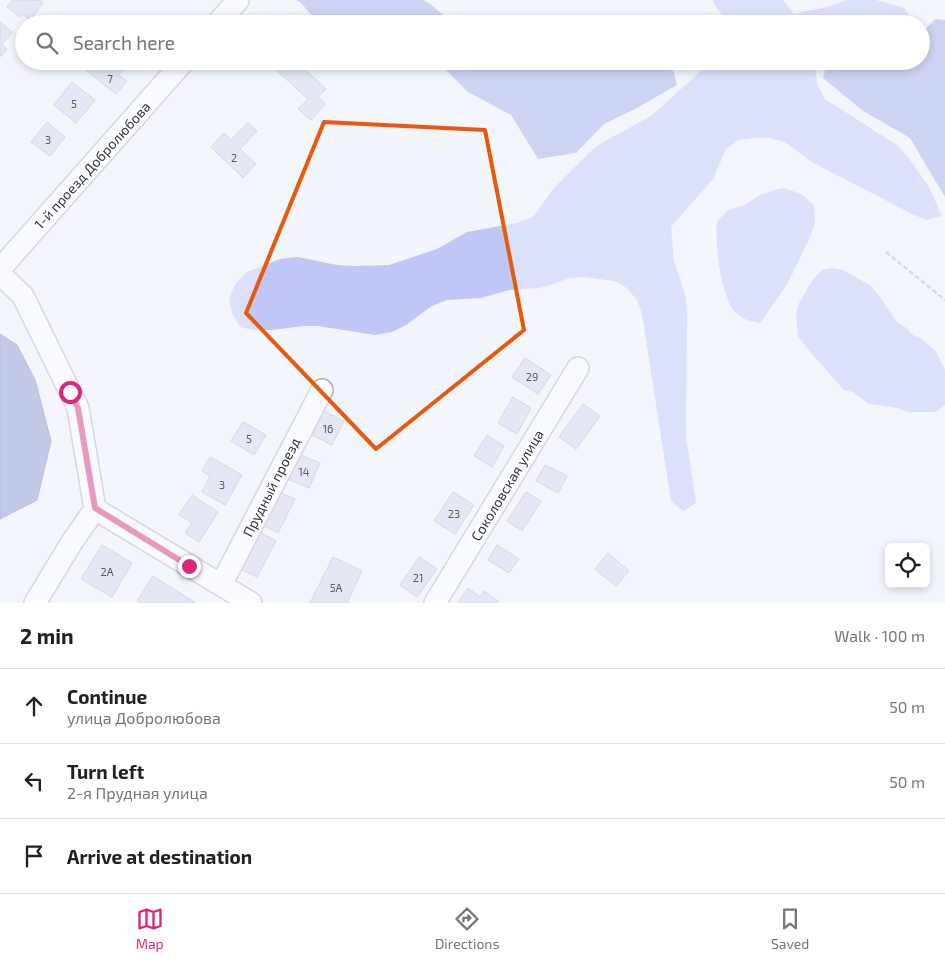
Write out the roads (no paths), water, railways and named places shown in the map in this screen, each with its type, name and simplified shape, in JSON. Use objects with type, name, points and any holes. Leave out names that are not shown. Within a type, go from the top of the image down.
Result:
[{"type":"street","points":[[225,15],[238,0]]},
{"type":"street","name":"1-й проезд Добролюбова","points":[[0,269],[176,70]]},
{"type":"street","points":[[0,274],[23,296],[78,408],[95,508],[35,603]]},
{"type":"street","name":"Соколовская улица","points":[[435,603],[578,368]]},
{"type":"street","name":"Прудный проезд","points":[[220,584],[322,390]]},
{"type":"street","points":[[95,508],[251,603]]}]
